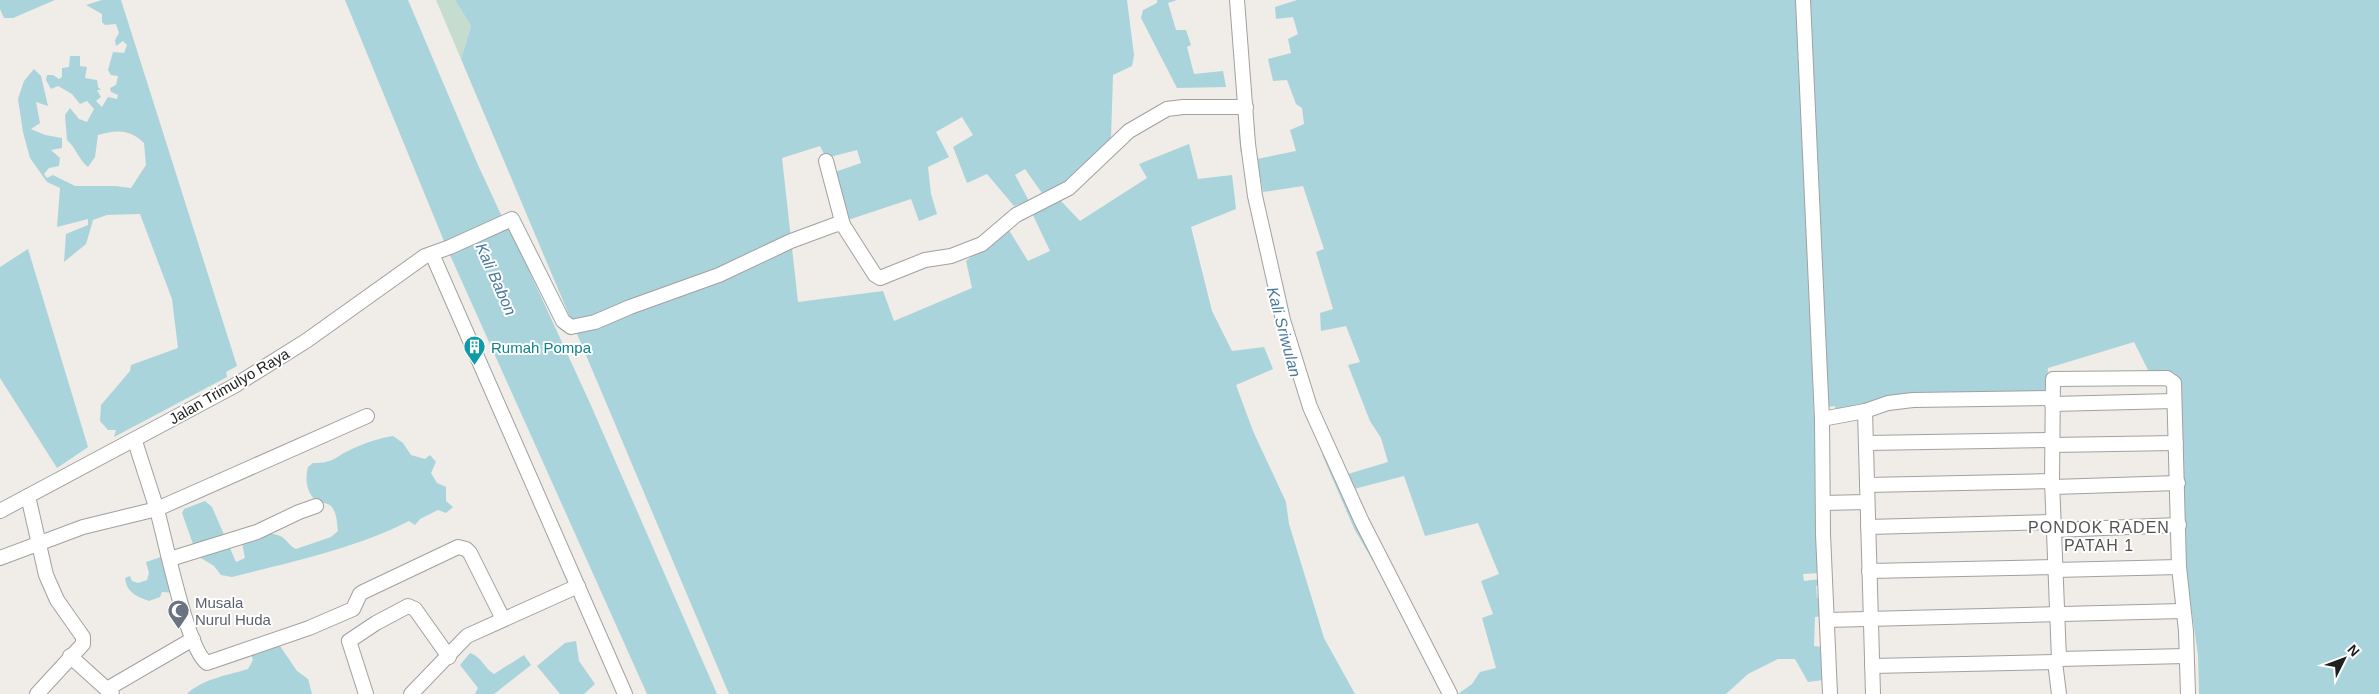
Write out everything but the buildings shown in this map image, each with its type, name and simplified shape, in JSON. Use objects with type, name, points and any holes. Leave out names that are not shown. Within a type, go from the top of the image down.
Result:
[{"type":"street","points":[[1237,0],[1248,144],[1255,196],[1283,320],[1310,408],[1362,522],[1450,694]]},
{"type":"street","points":[[1803,0],[1822,419],[1830,694]]},
{"type":"street","points":[[826,161],[843,225],[875,275],[883,278],[924,260],[951,256],[982,244],[1016,216],[1069,188],[1129,131],[1167,109],[1183,107],[1246,107]]},
{"type":"street","name":"Jalan Trimulyo Raya","points":[[0,511],[135,441],[234,386],[306,341],[400,272],[425,256],[450,247],[506,221],[512,219],[563,321],[571,327],[595,322],[630,307],[719,275],[791,241],[837,224],[843,225]]},
{"type":"street","points":[[432,254],[625,694]]},
{"type":"street","points":[[2059,694],[2052,484],[2053,379],[2167,378],[2174,383],[2179,567],[2182,611],[2186,631],[2188,694]]},
{"type":"street","points":[[1822,419],[1864,411],[1888,403],[1913,400],[2174,401]]},
{"type":"street","points":[[1864,411],[1873,694]]},
{"type":"street","points":[[0,558],[83,527],[156,509],[367,416]]},
{"type":"street","points":[[135,441],[170,559],[184,617],[203,660],[207,663],[309,628],[353,610],[363,592],[451,550],[462,547],[470,553],[503,619]]},
{"type":"street","points":[[1866,444],[2176,443]]},
{"type":"street","points":[[1867,485],[2178,483]]},
{"type":"street","points":[[28,496],[46,575],[52,592],[83,637],[82,644],[37,694]]},
{"type":"street","points":[[1824,503],[1867,502]]},
{"type":"street","points":[[170,559],[257,532],[298,512],[316,506]]},
{"type":"street","points":[[1868,527],[2178,525]]},
{"type":"street","points":[[1869,571],[2179,567]]},
{"type":"street","points":[[411,694],[467,636],[578,586]]},
{"type":"street","points":[[366,694],[349,641],[376,623],[410,606],[448,657]]},
{"type":"street","points":[[1827,620],[2182,611]]},
{"type":"street","points":[[70,656],[109,692],[193,639]]},
{"type":"street","points":[[1872,666],[2186,656]]},
{"type":"green space","points":[[436,0],[455,0],[471,26],[461,59]]},
{"type":"water","points":[[0,0],[55,0],[13,18],[4,18],[0,9]]},
{"type":"water","points":[[102,0],[121,0],[237,366],[226,372],[227,377],[114,437],[116,430],[108,430],[100,421],[101,405],[130,371],[131,365],[178,348],[172,299],[140,214],[107,215],[93,220],[86,244],[64,262],[66,234],[88,225],[88,219],[57,227],[60,188],[47,182],[30,158],[23,132],[18,99],[24,81],[34,69],[41,76],[48,106],[36,102],[40,123],[31,129],[45,135],[62,138],[62,148],[51,150],[60,158],[59,166],[49,168],[44,174],[47,178],[53,175],[75,186],[131,188],[146,165],[144,143],[128,133],[111,132],[98,135],[95,157],[88,167],[67,140],[65,115],[70,108],[79,119],[87,122],[94,109],[87,101],[80,104],[72,94],[58,86],[51,89],[46,80],[47,75],[53,75],[59,79],[62,77],[62,68],[69,67],[70,56],[80,56],[80,66],[87,67],[85,78],[97,80],[98,87],[101,90],[97,90],[101,97],[96,101],[102,107],[108,97],[117,99],[118,95],[111,92],[110,88],[116,85],[118,76],[111,75],[108,70],[113,52],[124,53],[127,45],[123,41],[116,46],[115,40],[119,33],[116,24],[105,25],[102,22],[102,14],[86,5]]},
{"type":"water","points":[[345,0],[408,0],[503,219],[446,246]]},
{"type":"water","points":[[455,0],[1127,0],[1134,55],[1132,66],[1113,75],[1111,138],[1066,182],[1042,193],[1025,169],[1015,175],[1029,201],[1014,206],[987,174],[967,183],[953,147],[973,135],[962,117],[936,132],[949,157],[928,167],[931,194],[937,214],[919,221],[911,199],[845,221],[832,173],[861,163],[857,150],[826,158],[820,146],[782,158],[798,302],[883,291],[894,321],[972,288],[966,261],[1007,227],[1028,261],[1050,251],[1032,213],[1060,200],[1080,221],[1147,178],[1139,164],[1189,144],[1198,179],[1232,175],[1236,209],[1191,227],[1212,311],[1232,351],[1264,347],[1273,369],[1236,385],[1253,431],[1286,502],[1289,524],[1324,638],[1355,694],[729,694],[461,59],[471,26]]},
{"type":"water","points":[[1157,0],[1177,0],[1168,3],[1176,30],[1186,30],[1191,45],[1187,47],[1194,74],[1223,71],[1226,87],[1177,88],[1141,18],[1143,10],[1157,3]]},
{"type":"water","points":[[1297,0],[1798,0],[1820,573],[1803,574],[1804,581],[1820,579],[1821,585],[1816,586],[1817,598],[1821,598],[1822,616],[1815,617],[1814,646],[1822,647],[1823,680],[1808,682],[1795,659],[1778,659],[1748,674],[1726,694],[1458,694],[1472,684],[1480,672],[1496,668],[1482,618],[1493,614],[1481,581],[1499,574],[1478,523],[1425,536],[1404,476],[1354,489],[1348,474],[1388,462],[1381,438],[1370,421],[1348,365],[1360,362],[1346,326],[1321,331],[1320,313],[1333,309],[1316,252],[1324,249],[1303,186],[1263,192],[1257,159],[1296,151],[1290,130],[1304,124],[1302,108],[1296,104],[1287,80],[1273,81],[1268,59],[1291,53],[1288,39],[1298,34],[1293,17],[1276,19],[1275,7]]},
{"type":"water","points":[[1810,0],[2379,0],[2379,694],[2199,694],[2198,655],[2186,572],[2177,378],[2150,374],[2134,342],[2048,368],[2046,394],[1886,396],[1861,408],[1836,414],[1835,406],[1827,407]]},
{"type":"water","name":"Kali Babon","points":[[509,227],[589,401],[717,694],[647,694],[450,255]]},
{"type":"water","points":[[28,249],[88,447],[57,468],[0,378],[0,267]]},
{"type":"water","points":[[393,436],[403,443],[411,455],[425,459],[430,455],[436,462],[431,473],[437,483],[446,487],[446,501],[453,507],[446,513],[438,510],[420,519],[415,525],[409,521],[344,547],[232,577],[221,575],[214,566],[201,558],[193,544],[182,513],[184,509],[205,501],[212,507],[236,562],[245,558],[242,543],[255,536],[276,535],[282,537],[296,549],[331,537],[338,531],[335,513],[330,505],[313,498],[307,481],[308,467],[313,463],[330,461],[367,443]]},
{"type":"water","points":[[167,555],[176,593],[162,592],[160,597],[149,601],[130,591],[125,578],[130,576],[132,581],[138,583],[147,580],[149,573],[146,562]]},
{"type":"water","points":[[576,641],[579,661],[595,684],[584,694],[560,694],[537,666],[565,643]]},
{"type":"water","points":[[280,646],[297,671],[308,679],[312,694],[187,694],[208,681],[248,669],[253,660],[250,652]]},
{"type":"water","points":[[470,653],[477,657],[494,674],[524,655],[531,665],[494,694],[475,694],[478,688],[460,665]]},
{"type":"waterway","name":"Kali Sriwulan","points":[[1240,130],[1242,151]]},
{"type":"waterway","name":"Kali Sriwulan","points":[[1284,345],[1292,373]]},
{"type":"waterway","name":"Kali Sriwulan","points":[[1324,455],[1355,527],[1374,560]]},
{"type":"place","name":"Rumah Pompa","points":[[475,366]]},
{"type":"place","name":"Musala Nurul Huda","points":[[179,630]]},
{"type":"district","name":"PONDOK RADEN PATAH 1","points":[[2099,536]]}]
